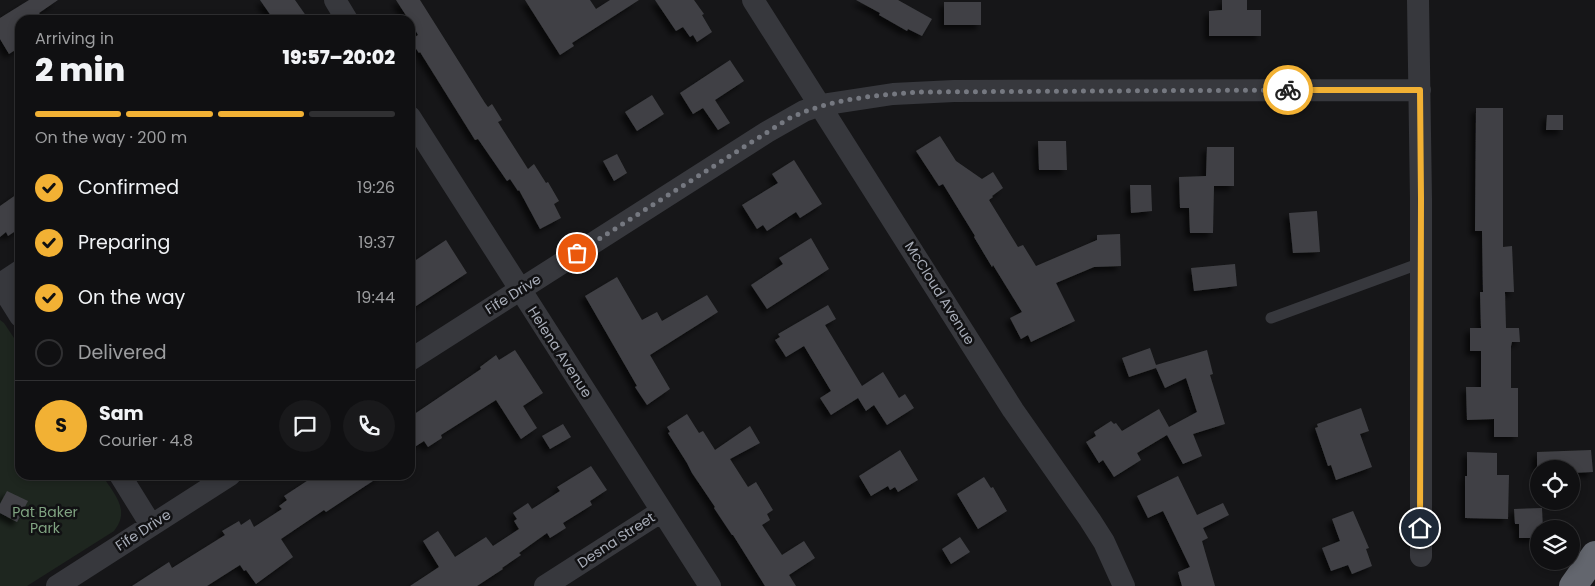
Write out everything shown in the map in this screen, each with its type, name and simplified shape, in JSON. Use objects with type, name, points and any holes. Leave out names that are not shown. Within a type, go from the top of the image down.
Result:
[{"type":"highway","points":[[1573,586],[1595,555]]},
{"type":"street","points":[[335,0],[345,15]]},
{"type":"street","name":"McCloud Avenue","points":[[753,0],[1013,410],[1104,542],[1124,586]]},
{"type":"street","points":[[1418,0],[1421,199],[1421,556]]},
{"type":"street","name":"Fife Drive","points":[[415,357],[774,127],[804,111],[821,105],[893,94],[954,91],[1420,90]]},
{"type":"street","name":"Helena Avenue","points":[[415,125],[710,586]]},
{"type":"street","points":[[15,274],[0,284],[15,308]]},
{"type":"street","points":[[123,480],[151,525]]},
{"type":"street","name":"Fife Drive","points":[[57,586],[222,480]]},
{"type":"street","name":"Desna Street","points":[[545,586],[662,511]]},
{"type":"lane","points":[[1271,318],[1421,263]]},
{"type":"green space","name":"Pat Baker Park","points":[[0,320],[15,340],[15,480],[105,480],[119,502],[121,516],[114,531],[27,586],[0,586]]},
{"type":"building","points":[[29,0],[58,0],[39,13],[40,15],[15,15],[15,50],[9,54],[0,39],[0,18]]},
{"type":"building","points":[[260,0],[295,0],[306,15],[270,15]]},
{"type":"building","points":[[396,0],[420,0],[485,103],[488,107],[492,104],[502,120],[498,122],[528,169],[534,164],[546,183],[548,182],[559,201],[554,204],[561,218],[540,229],[519,190],[510,179],[507,181],[478,139],[475,140],[420,52],[415,47],[415,37],[418,35],[415,29],[415,15],[406,15]]},
{"type":"building","points":[[525,0],[590,0],[596,9],[610,0],[639,0],[572,43],[574,46],[560,55]]},
{"type":"building","points":[[655,0],[694,0],[704,14],[702,15],[712,32],[697,42],[693,35],[690,37],[683,27],[676,31]]},
{"type":"building","points":[[856,0],[898,0],[932,19],[922,36],[908,29],[907,31]]},
{"type":"building","points":[[1222,0],[1247,0],[1247,10],[1261,10],[1261,36],[1209,36],[1209,11],[1222,10]]},
{"type":"building","points":[[944,2],[981,2],[981,25],[944,25]]},
{"type":"building","points":[[730,60],[744,81],[715,100],[730,123],[718,130],[703,108],[693,114],[680,93]]},
{"type":"building","points":[[652,95],[664,114],[637,131],[625,112]]},
{"type":"building","points":[[1476,108],[1503,108],[1503,247],[1512,246],[1514,292],[1505,292],[1506,328],[1519,328],[1520,342],[1512,342],[1511,346],[1511,388],[1518,388],[1518,437],[1494,437],[1494,419],[1467,420],[1466,387],[1481,387],[1481,351],[1470,351],[1470,328],[1481,328],[1480,292],[1483,292],[1482,231],[1475,231]]},
{"type":"building","points":[[1547,115],[1563,115],[1563,130],[1546,130]]},
{"type":"building","points":[[940,136],[956,161],[982,179],[993,172],[1003,188],[989,200],[1018,247],[1023,245],[1036,266],[1097,240],[1097,235],[1120,234],[1121,266],[1094,267],[1056,283],[1075,321],[1031,342],[1028,335],[1021,339],[1010,318],[1022,312],[993,265],[992,267],[943,184],[939,186],[916,151]]},
{"type":"building","points":[[1038,141],[1066,141],[1067,170],[1039,170]]},
{"type":"building","points":[[1207,147],[1234,147],[1234,186],[1214,186],[1213,233],[1190,233],[1189,208],[1180,208],[1179,177],[1206,176]]},
{"type":"building","points":[[617,154],[627,173],[614,181],[603,161]]},
{"type":"building","points":[[794,160],[822,204],[800,218],[796,212],[767,231],[763,225],[757,229],[742,205],[778,183],[772,174]]},
{"type":"building","points":[[1130,185],[1151,185],[1152,211],[1131,213]]},
{"type":"building","points":[[15,196],[15,231],[8,236],[6,232],[0,237],[0,206]]},
{"type":"building","points":[[1317,211],[1320,252],[1293,253],[1289,213]]},
{"type":"building","points":[[811,238],[829,269],[767,309],[751,285],[783,264],[779,258]]},
{"type":"building","points":[[446,240],[467,273],[415,307],[415,261]]},
{"type":"building","points":[[1235,264],[1237,286],[1194,291],[1191,268]]},
{"type":"building","points":[[617,277],[642,320],[657,312],[662,321],[707,295],[718,312],[650,355],[670,389],[647,405],[635,387],[637,386],[585,296]]},
{"type":"building","points":[[828,305],[836,319],[825,325],[862,386],[883,372],[899,398],[905,394],[914,408],[887,425],[874,405],[866,411],[858,398],[831,415],[820,398],[831,391],[804,346],[786,357],[775,340],[780,337],[778,334]]},
{"type":"building","points":[[1150,348],[1156,365],[1207,350],[1213,374],[1210,375],[1225,424],[1193,434],[1202,456],[1183,464],[1167,435],[1137,453],[1141,460],[1114,477],[1103,460],[1099,463],[1086,442],[1096,436],[1094,432],[1111,421],[1114,424],[1116,423],[1122,431],[1159,409],[1169,427],[1197,412],[1186,378],[1165,388],[1156,368],[1129,377],[1122,358]]},
{"type":"building","points":[[515,350],[543,393],[523,406],[537,428],[521,439],[496,400],[441,435],[442,438],[428,447],[424,441],[415,447],[415,414],[481,369],[480,367],[496,355],[499,360]]},
{"type":"building","points":[[1361,408],[1369,431],[1360,434],[1372,467],[1336,480],[1331,465],[1328,466],[1315,428],[1318,427],[1317,424]]},
{"type":"building","points":[[687,414],[699,433],[703,431],[715,450],[750,426],[760,443],[730,459],[748,487],[756,482],[773,510],[767,514],[770,520],[762,525],[782,555],[804,541],[815,558],[789,575],[796,586],[765,586],[714,508],[668,433],[670,432],[667,427]]},
{"type":"building","points":[[563,424],[571,437],[550,449],[542,436]]},
{"type":"building","points":[[900,450],[918,480],[898,492],[895,487],[890,490],[888,486],[871,496],[859,476]]},
{"type":"building","points":[[1591,450],[1593,472],[1580,473],[1580,460],[1537,460],[1537,452]]},
{"type":"building","points":[[1467,452],[1497,453],[1497,475],[1509,475],[1508,519],[1465,518]]},
{"type":"building","points":[[591,466],[607,490],[590,501],[592,505],[563,523],[566,528],[550,538],[547,533],[519,553],[521,555],[503,569],[477,586],[410,586],[439,567],[423,541],[438,531],[455,557],[486,537],[493,546],[519,529],[514,521],[517,519],[513,513],[528,503],[532,509],[560,491],[557,487]]},
{"type":"building","points":[[1178,476],[1197,515],[1223,503],[1229,515],[1203,528],[1208,538],[1202,541],[1215,586],[1182,586],[1178,572],[1190,567],[1163,511],[1148,518],[1137,496]]},
{"type":"building","points":[[984,477],[991,488],[993,487],[1007,511],[978,529],[957,494]]},
{"type":"building","points":[[308,480],[374,480],[326,512],[324,510],[281,539],[293,557],[256,584],[240,565],[207,586],[132,586],[169,562],[172,568],[225,535],[222,531],[239,521],[241,525],[250,519],[254,527],[282,509],[279,506],[287,500],[284,496]]},
{"type":"building","points":[[7,491],[28,501],[17,522],[0,513],[0,504]]},
{"type":"building","points":[[1514,509],[1542,510],[1543,520],[1530,520],[1530,538],[1519,538],[1519,524],[1515,524]]},
{"type":"building","points":[[1353,511],[1369,548],[1366,549],[1372,566],[1352,574],[1348,565],[1331,571],[1322,548],[1340,541],[1332,519]]},
{"type":"building","points":[[960,537],[970,552],[951,564],[942,549]]},
{"type":"way so far","points":[[577,253],[788,119],[821,105],[893,94],[921,92],[1288,90]]},
{"type":"route","points":[[1288,90],[1420,90],[1420,528]]}]
